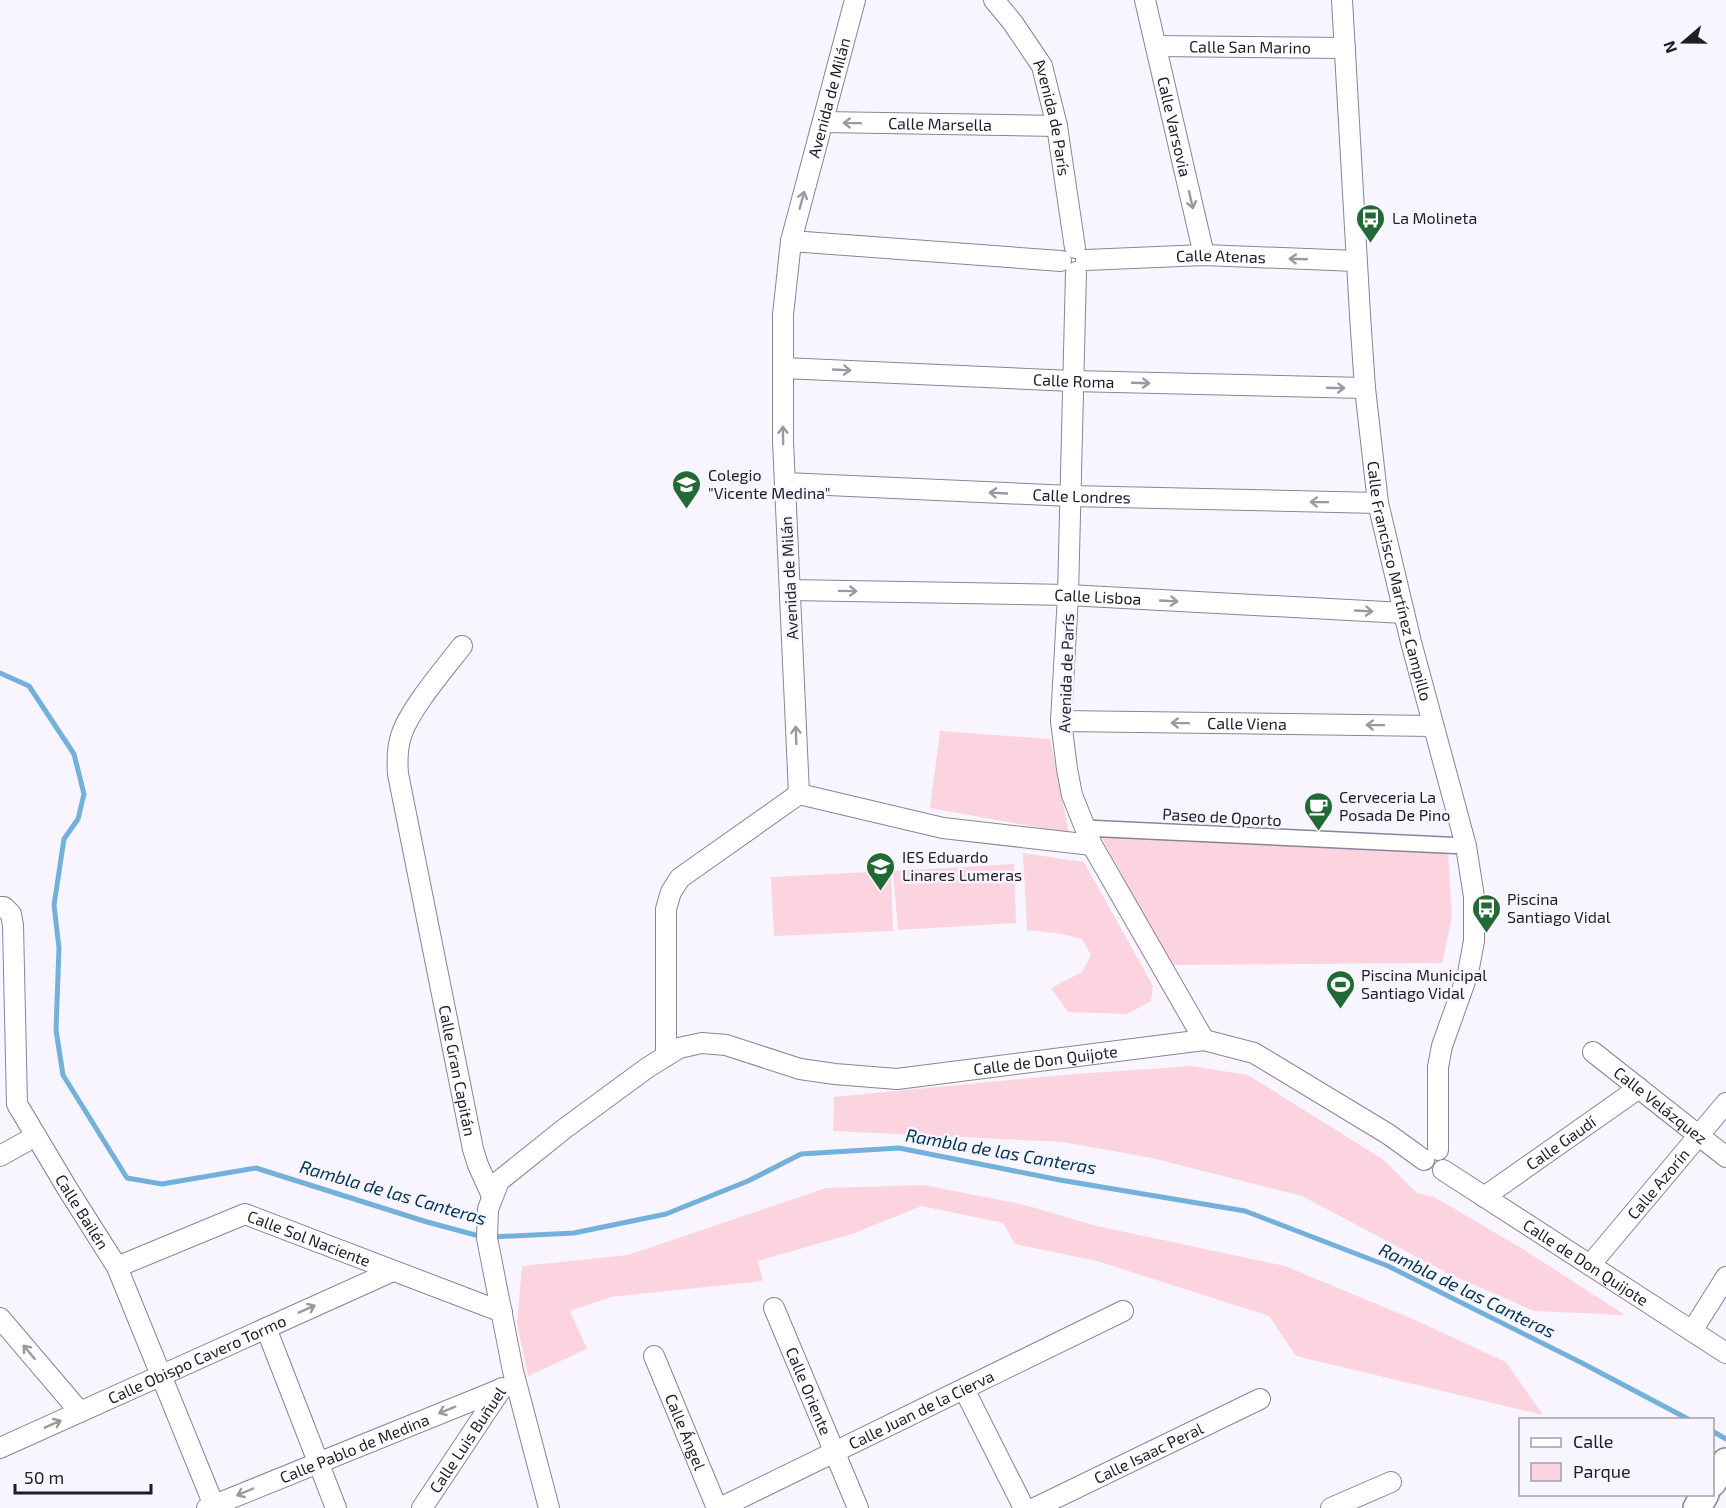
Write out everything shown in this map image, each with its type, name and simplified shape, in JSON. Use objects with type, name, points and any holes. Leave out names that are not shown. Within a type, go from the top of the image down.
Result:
[{"type":"street","name":"Avenida de Milán","points":[[799,794],[785,483],[783,315],[791,241],[855,0]]},
{"type":"street","name":"Avenida de París","points":[[994,0],[1013,23],[1042,66],[1058,126],[1074,260],[1068,595],[1061,721],[1070,786],[1088,837],[1204,1040]]},
{"type":"street","name":"Calle Varsovia","points":[[1145,0],[1204,255]]},
{"type":"street","name":"Calle Francisco Martínez Campillo","points":[[1342,0],[1365,388],[1378,503],[1404,613],[1466,846],[1474,897],[1474,940],[1468,973],[1442,1046],[1438,1067],[1431,1155],[1446,1157],[1447,1164],[1443,1170]]},
{"type":"street","name":"Calle San Marino","points":[[1156,46],[1345,48]]},
{"type":"street","name":"Calle Marsella","points":[[823,122],[1058,126]]},
{"type":"street","name":"Calle Atenas","points":[[791,241],[1074,260],[1204,255],[1356,261]]},
{"type":"street","name":"Calle Roma","points":[[783,368],[1073,381],[1365,388]]},
{"type":"street","name":"Calle Londres","points":[[785,483],[1070,496],[1378,503]]},
{"type":"street","name":"Calle Lisboa","points":[[790,590],[1068,595],[1404,613]]},
{"type":"street","name":"Calle Gran Capitán","points":[[462,646],[418,704],[401,735],[397,755],[473,1149],[492,1196]]},
{"type":"street","name":"Calle Viena","points":[[1061,721],[1433,726]]},
{"type":"street","points":[[666,1056],[666,909],[671,892],[680,878],[799,794],[943,828],[1088,837]]},
{"type":"street","name":"Paseo de Oporto","points":[[1088,837],[1466,846]]},
{"type":"street","name":"Calle Bailén","points":[[2,907],[11,914],[13,925],[17,1104],[66,1188],[117,1267],[212,1507]]},
{"type":"street","name":"Calle de Don Quijote","points":[[492,1196],[499,1182],[564,1129],[647,1068],[680,1048],[702,1043],[726,1045],[800,1069],[897,1079],[1204,1040],[1254,1053],[1388,1134],[1431,1155]]},
{"type":"street","name":"Calle Velázquez","points":[[1593,1052],[1726,1157]]},
{"type":"street","name":"Calle Gaudí","points":[[1484,1197],[1639,1088]]},
{"type":"street","name":"Calle Azorín","points":[[1590,1265],[1726,1103]]},
{"type":"street","points":[[0,1156],[36,1136]]},
{"type":"street","name":"Calle de Don Quijote","points":[[1443,1170],[1726,1353]]},
{"type":"street","points":[[492,1196],[488,1209],[487,1238],[513,1371],[549,1508]]},
{"type":"street","name":"Calle Sol Naciente","points":[[117,1267],[245,1214],[502,1312]]},
{"type":"street","name":"Calle Obispo Cavero Tormo","points":[[0,1448],[393,1271]]},
{"type":"street","points":[[1692,1331],[1726,1277]]},
{"type":"street","name":"Calle Oriente","points":[[774,1308],[858,1508]]},
{"type":"street","name":"Calle Juan de la Cierva","points":[[719,1508],[1123,1311]]},
{"type":"street","points":[[0,1318],[80,1412]]},
{"type":"street","points":[[266,1328],[336,1508]]},
{"type":"street","name":"Calle Ángel","points":[[654,1356],[719,1508]]},
{"type":"street","name":"Calle Luis Buñuel","points":[[426,1506],[513,1371]]},
{"type":"street","name":"Calle Pablo de Medina","points":[[212,1507],[501,1389]]},
{"type":"street","points":[[964,1389],[1024,1508]]},
{"type":"street","name":"Calle Isaac Peral","points":[[1035,1508],[1260,1399]]},
{"type":"street","points":[[1341,1506],[1391,1482]]},
{"type":"green space","points":[[940,731],[1050,739],[1069,833],[930,808]]},
{"type":"green space","points":[[1100,835],[1448,850],[1452,918],[1442,963],[1172,965]]},
{"type":"green space","points":[[1023,853],[1084,862],[1153,986],[1151,1001],[1127,1014],[1068,1012],[1051,988],[1082,972],[1091,955],[1082,939],[1027,930]]},
{"type":"green space","points":[[1014,864],[1016,923],[898,930],[893,871]]},
{"type":"green space","points":[[891,871],[893,931],[774,936],[771,877]]},
{"type":"green space","points":[[1191,1066],[1248,1075],[1384,1160],[1417,1193],[1434,1197],[1523,1249],[1625,1315],[1534,1311],[1447,1273],[1302,1196],[1152,1158],[1063,1142],[833,1131],[834,1097],[1062,1075]]},
{"type":"green space","points":[[924,1185],[1025,1205],[1097,1226],[1285,1266],[1415,1320],[1506,1362],[1543,1415],[1296,1356],[1269,1316],[1097,1261],[1015,1244],[1003,1223],[922,1206],[852,1234],[758,1261],[763,1281],[611,1297],[570,1311],[587,1349],[528,1376],[517,1323],[522,1266],[628,1255],[826,1188]]},
{"type":"waterway","name":"Rambla de las Canteras","points":[[0,673],[29,686],[74,754],[84,794],[78,819],[64,839],[54,905],[59,948],[56,1030],[63,1075],[127,1178],[162,1184],[256,1168],[427,1222],[483,1237]]},
{"type":"waterway","name":"Rambla de las Canteras","points":[[492,1237],[574,1233],[666,1214],[748,1181],[801,1154],[899,1148],[1060,1180],[1245,1211],[1388,1266],[1686,1418]]},
{"type":"waterway","name":"Rambla de las Canteras","points":[[1714,1432],[1726,1439]]},
{"type":"place","name":"La Molineta","points":[[1371,244]]},
{"type":"place","name":"Colegio \"Vicente Medina\"","points":[[687,510]]},
{"type":"place","name":"Cerveceria La Posada De Pino","points":[[1318,832]]},
{"type":"place","name":"IES Eduardo Linares Lumeras","points":[[881,892]]},
{"type":"place","name":"Piscina Santiago Vidal","points":[[1486,934]]},
{"type":"place","name":"Piscina Municipal Santiago Vidal","points":[[1340,1010]]}]
